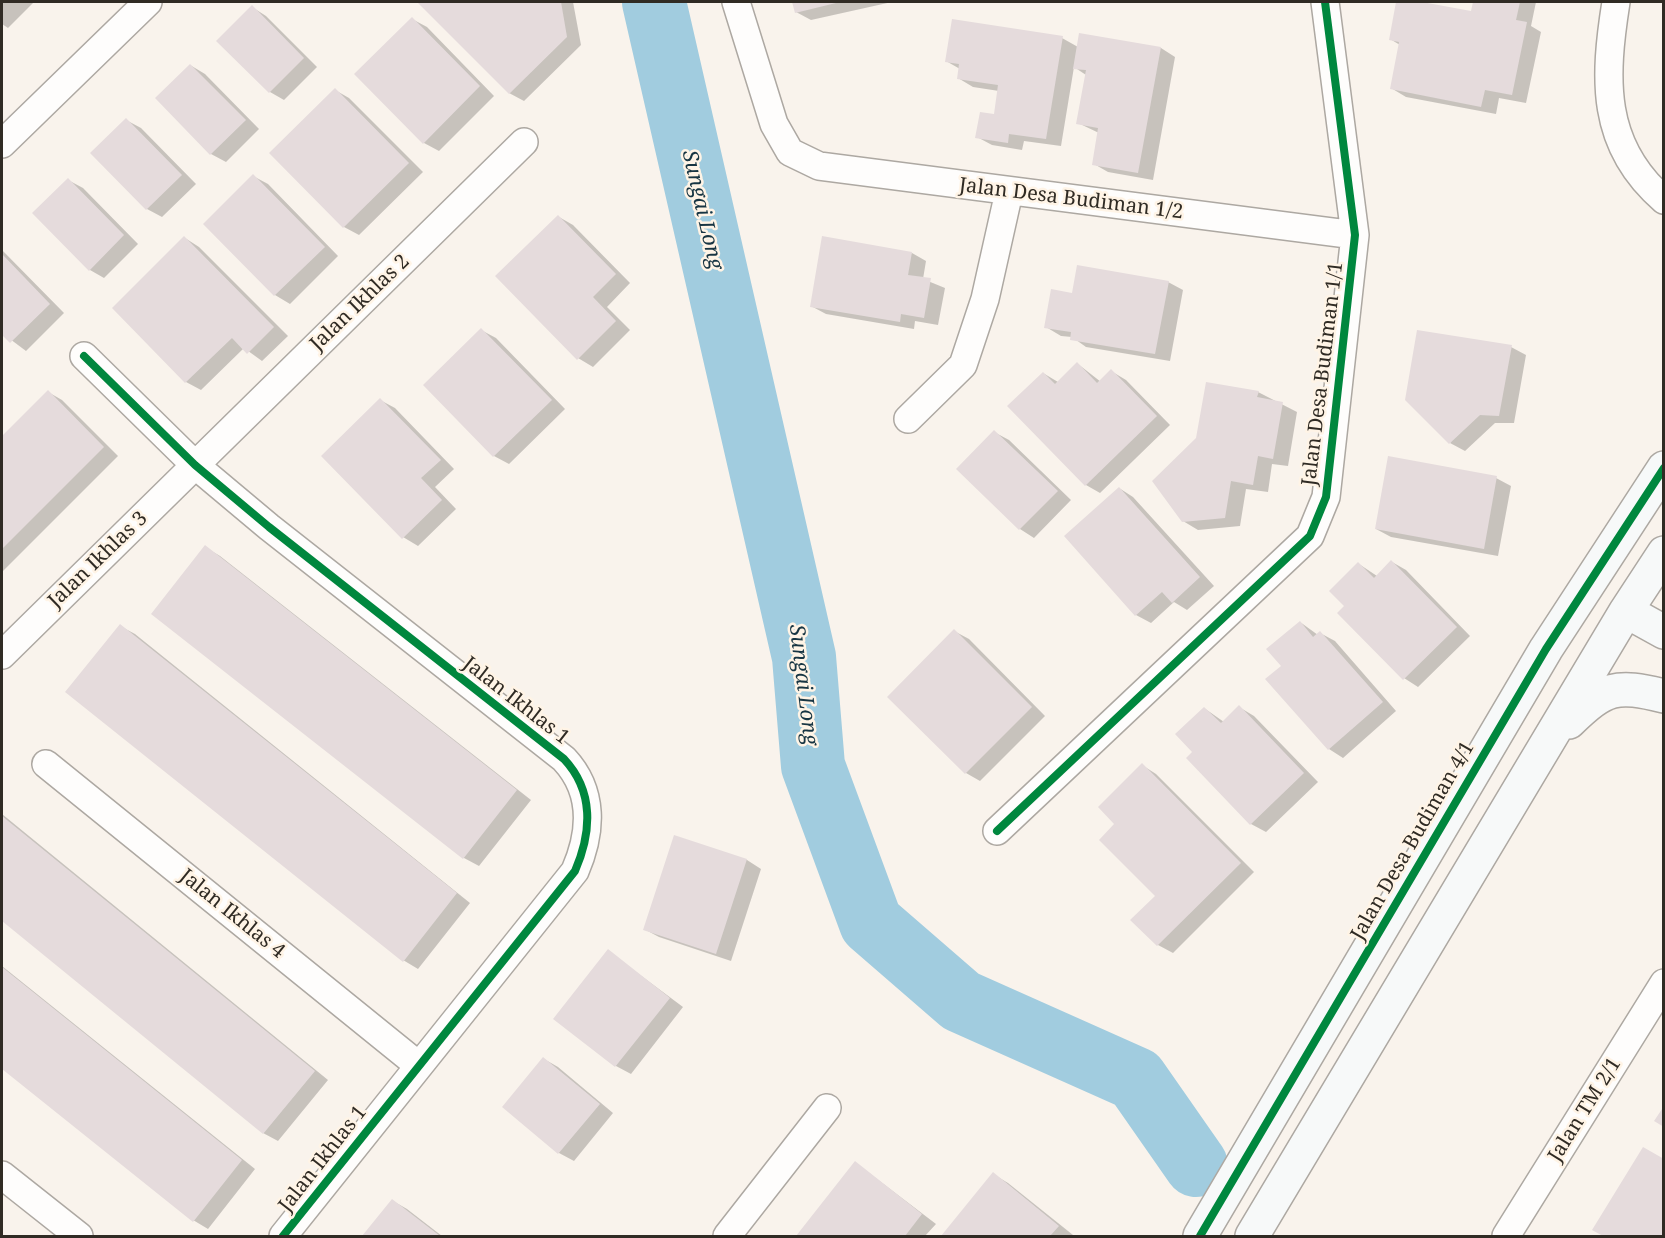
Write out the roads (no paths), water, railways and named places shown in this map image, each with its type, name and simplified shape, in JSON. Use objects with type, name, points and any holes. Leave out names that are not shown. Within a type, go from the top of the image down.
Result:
[{"type":"street","points":[[2,144],[148,2]]},
{"type":"street","name":"Jalan Desa Budiman 1/2","points":[[736,2],[774,124],[790,152],[819,166],[1355,235]]},
{"type":"street","name":"Jalan Desa Budiman 1/1","points":[[997,831],[1310,536],[1326,497],[1355,235],[1324,2]]},
{"type":"street","points":[[1616,2],[1610,41],[1609,98],[1614,131],[1630,164],[1664,200]]},
{"type":"street","name":"Jalan Ikhlas 2","points":[[195,465],[524,141]]},
{"type":"street","points":[[908,419],[963,365],[985,299],[1009,192]]},
{"type":"street","name":"Jalan Ikhlas 1","points":[[84,356],[195,465],[269,527],[564,759],[574,770],[581,784],[588,816],[581,857],[575,871],[283,1236]]},
{"type":"street","name":"Jalan Ikhlas 3","points":[[2,655],[195,465]]},
{"type":"street","name":"Jalan Desa Budiman 4/1","points":[[1200,1236],[1546,649],[1664,468]]},
{"type":"street","points":[[1252,1236],[1626,611],[1664,553]]},
{"type":"street","points":[[1593,574],[1591,599],[1594,638],[1602,653],[1664,688]]},
{"type":"street","points":[[1546,649],[1572,630],[1609,613],[1626,611],[1664,632]]},
{"type":"street","points":[[1547,742],[1584,707],[1606,693],[1629,687],[1664,696]]},
{"type":"street","name":"Jalan Ikhlas 4","points":[[46,764],[418,1065]]},
{"type":"street","name":"Jalan TM 2/1","points":[[1506,1236],[1664,983]]},
{"type":"street","points":[[727,1236],[827,1108]]},
{"type":"street","points":[[2,1175],[79,1236]]},
{"type":"waterway","name":"Sungai Long","points":[[654,2],[804,657],[813,766],[871,923],[961,1001],[1136,1079],[1196,1165]]}]
